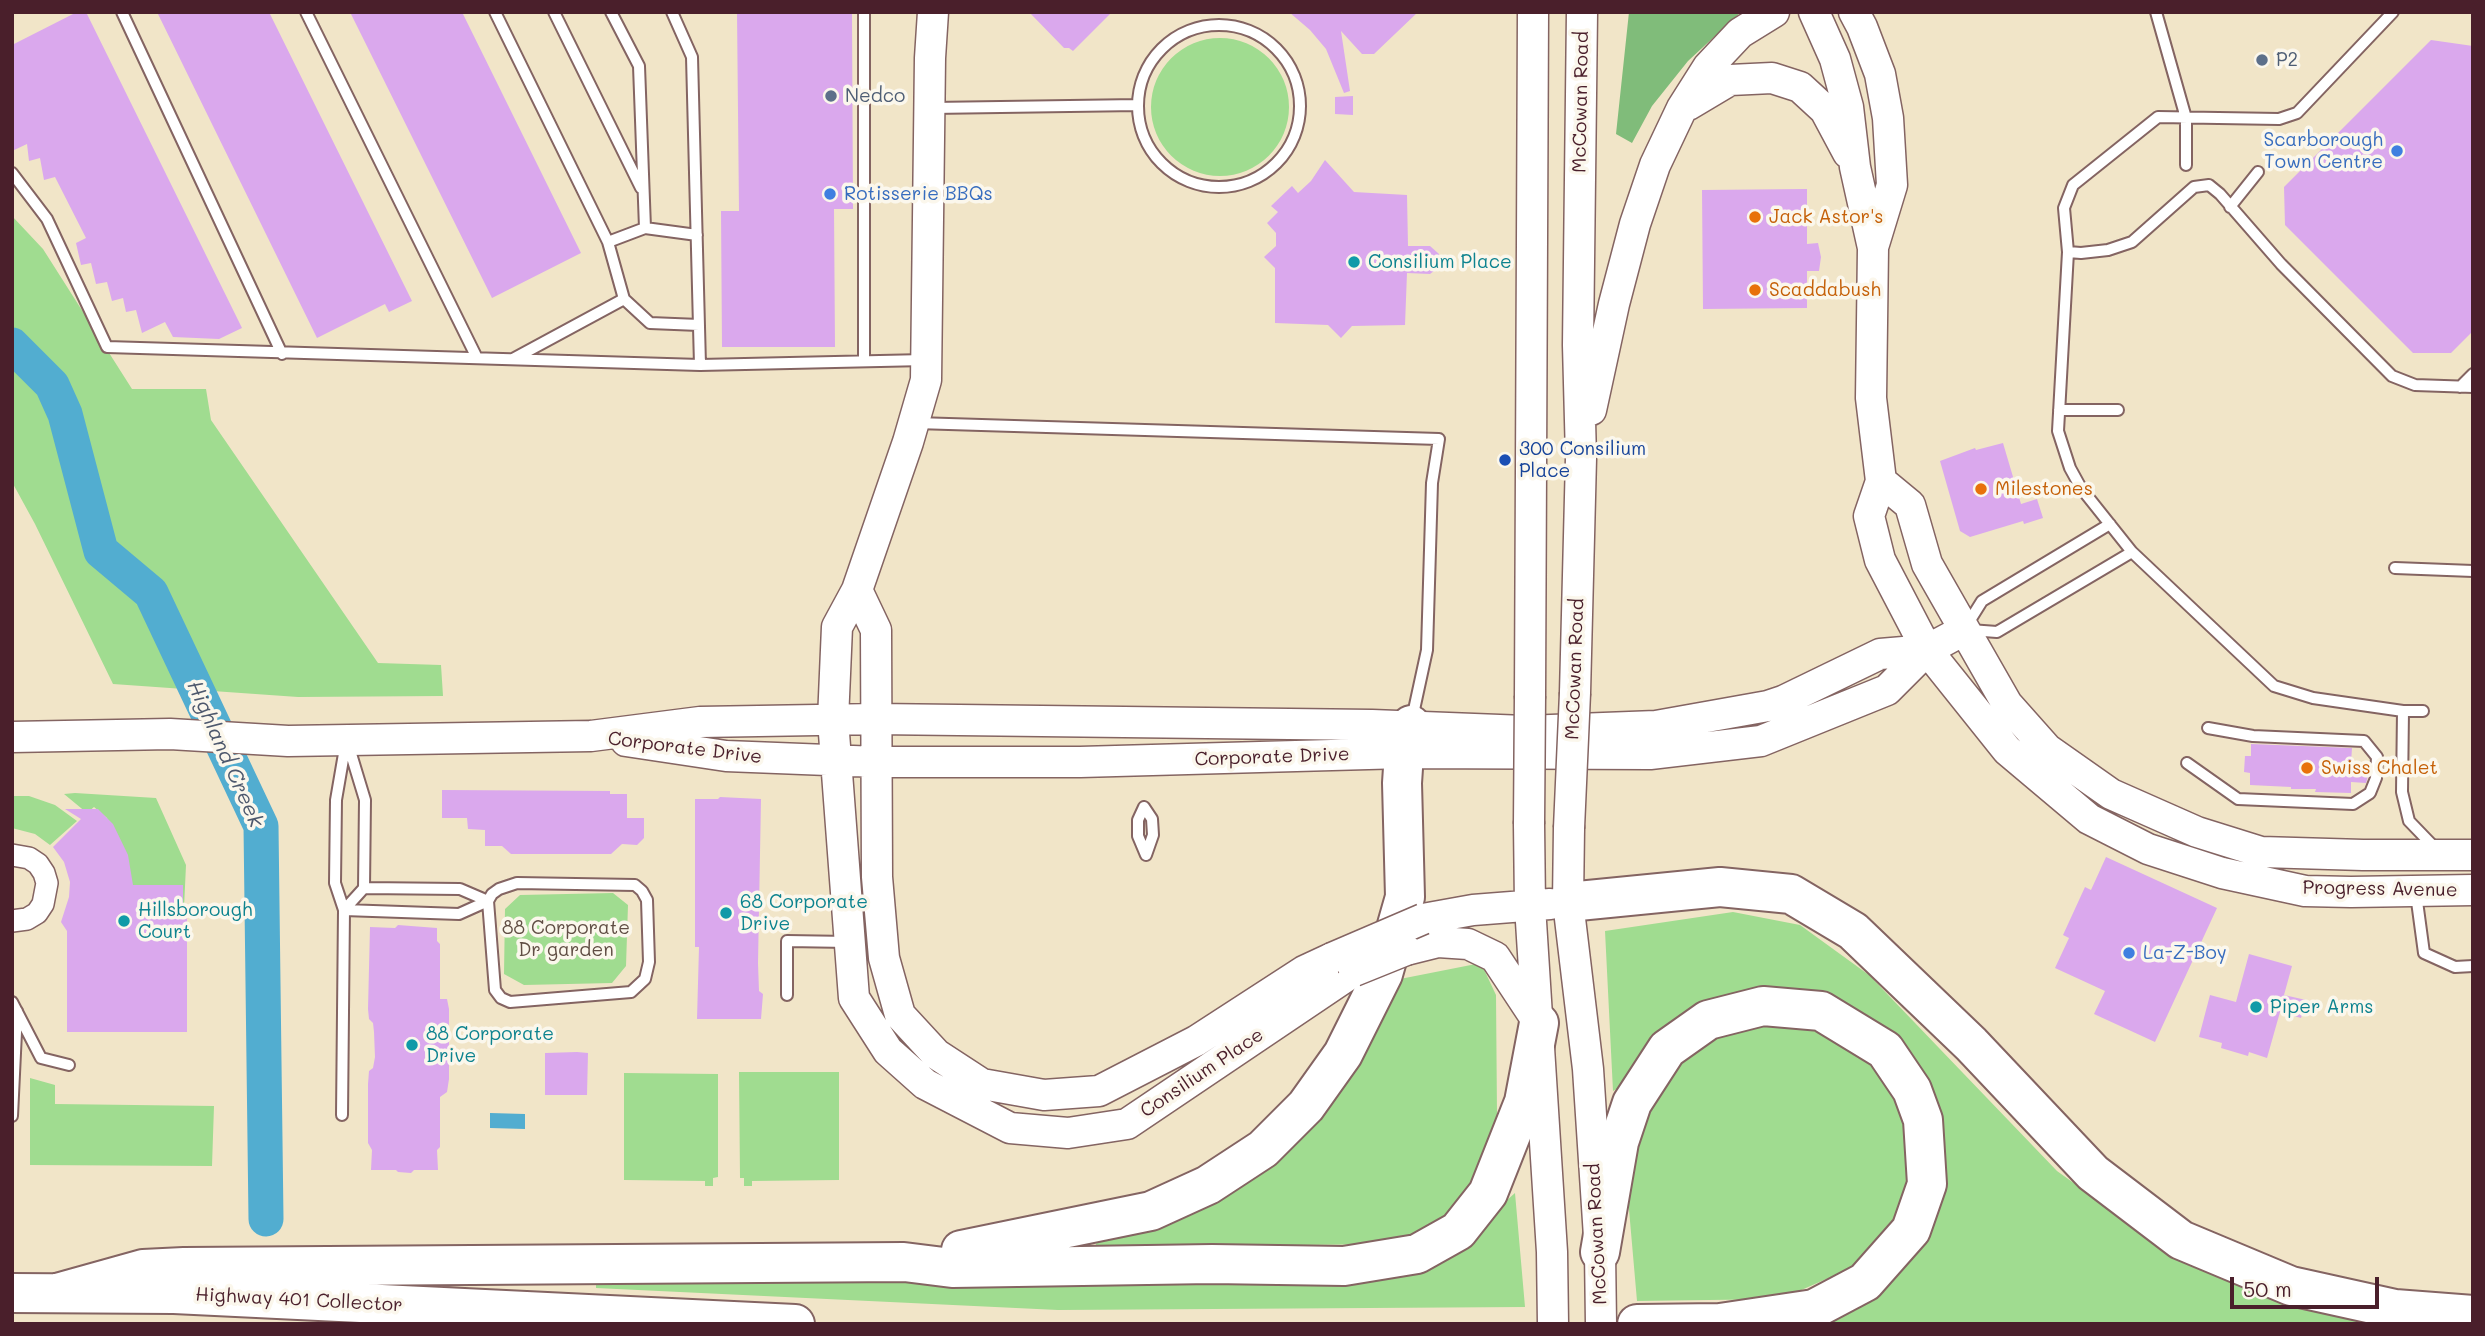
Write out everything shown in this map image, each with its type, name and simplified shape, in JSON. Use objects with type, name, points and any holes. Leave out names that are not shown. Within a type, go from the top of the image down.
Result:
[{"type":"highway","points":[[904,1262],[1151,1211],[1208,1185],[1263,1149],[1307,1106],[1343,1054],[1383,974],[1405,897],[1402,783],[1408,739]]},
{"type":"highway","points":[[1568,902],[1720,887],[1791,894],[1853,931],[1971,1044],[2093,1173],[2181,1240],[2291,1286],[2395,1309],[2473,1315]]},
{"type":"highway","points":[[1600,1252],[1619,1142],[1632,1103],[1667,1049],[1709,1020],[1763,1006],[1821,1011],[1885,1050],[1912,1090],[1923,1120],[1927,1184],[1911,1230],[1865,1282],[1814,1309],[1720,1323],[1637,1324]]},
{"type":"highway","points":[[57,1293],[143,1269],[184,1267],[904,1262],[952,1268],[1212,1264],[1344,1266],[1417,1254],[1458,1231],[1488,1193],[1524,1102],[1539,1023]]},
{"type":"highway","name":"Highway 401 Collector","points":[[12,1293],[174,1294],[795,1324]]},
{"type":"street","name":"Consilium Place","points":[[933,12],[929,108],[926,380],[857,590],[837,627],[833,720],[854,998],[888,1051],[925,1084],[1010,1128],[1068,1133],[1127,1124],[1343,964],[1423,919],[1472,910],[1568,902]]},
{"type":"street","points":[[1533,12],[1530,906],[1552,1252],[1553,1324]]},
{"type":"street","name":"McCowan Road","points":[[1582,12],[1578,345],[1581,458],[1568,902],[1588,1069],[1600,1252],[1601,1324]]},
{"type":"street","points":[[1581,458],[1614,304],[1635,224],[1655,166],[1682,108],[1708,67],[1740,33],[1774,12]]},
{"type":"street","name":"Progress Avenue","points":[[1814,12],[1835,58],[1848,107],[1855,167],[1873,248],[1871,398],[1881,481],[1869,516],[1880,560],[1927,650],[2007,750],[2089,819],[2148,849],[2222,873],[2305,891],[2473,890]]},
{"type":"street","name":"Progress Avenue","points":[[1854,12],[1880,74],[1888,118],[1892,185],[1873,248]]},
{"type":"street","points":[[1682,108],[1730,80],[1772,78],[1800,87],[1825,110],[1855,167]]},
{"type":"street","name":"Progress Avenue","points":[[1881,481],[1910,505],[1927,564],[2007,704],[2047,749],[2111,794],[2197,832],[2261,852],[2473,855]]},
{"type":"street","name":"Consilium Place","points":[[857,590],[876,630],[877,877],[884,958],[900,1015],[936,1054],[982,1084],[1044,1096],[1099,1091],[1196,1041],[1304,971],[1438,942],[1468,944],[1495,957],[1539,1023]]},
{"type":"street","name":"Corporate Drive","points":[[12,737],[170,734],[279,740],[591,736],[700,722],[876,719],[1142,721],[1650,754],[1762,741],[1887,690],[1927,650],[1964,630]]},
{"type":"street","points":[[1142,721],[1142,761]]},
{"type":"street","name":"Corporate Drive","points":[[591,736],[726,757],[878,762],[1142,761],[1408,739]]},
{"type":"street","points":[[12,855],[29,858],[38,864],[47,883],[43,904],[37,912],[27,919],[12,920]]},
{"type":"street","points":[[2351,892],[2363,855]]},
{"type":"lane","points":[[122,12],[282,354]]},
{"type":"lane","points":[[306,12],[477,358]]},
{"type":"lane","points":[[495,12],[608,242],[625,299],[650,323],[699,325]]},
{"type":"lane","points":[[554,12],[644,194]]},
{"type":"lane","points":[[611,12],[639,66],[645,228]]},
{"type":"lane","points":[[672,12],[692,57],[700,365]]},
{"type":"lane","points":[[864,12],[864,361]]},
{"type":"lane","points":[[2156,12],[2186,118],[2186,165]]},
{"type":"lane","points":[[2393,12],[2297,113],[2279,119],[2158,117],[2073,185],[2064,208],[2067,252],[2058,431],[2070,468],[2081,488],[2132,552],[2274,685],[2313,698],[2403,711],[2423,711]]},
{"type":"lane","points":[[1226,24],[1254,32],[1278,49],[1294,72],[1300,91],[1300,107],[1292,143],[1267,172],[1231,186],[1200,185],[1169,170],[1144,138],[1138,105],[1139,88],[1150,62],[1180,34],[1207,25],[1226,24]]},
{"type":"lane","points":[[929,108],[1138,105]]},
{"type":"lane","points":[[2231,207],[2258,172]]},
{"type":"lane","points":[[12,173],[47,219],[107,347],[700,365],[926,360]]},
{"type":"lane","points":[[2067,252],[2108,250],[2132,242],[2175,203],[2199,185],[2208,185],[2281,264],[2392,376],[2409,384],[2473,387]]},
{"type":"lane","points":[[608,242],[645,228],[697,235]]},
{"type":"lane","points":[[511,360],[625,299]]},
{"type":"lane","points":[[2460,387],[2473,374]]},
{"type":"lane","points":[[2059,410],[2118,410]]},
{"type":"lane","points":[[914,423],[1439,439],[1432,483],[1427,650],[1408,739]]},
{"type":"lane","points":[[2109,524],[1982,601],[1964,630],[1997,632],[2132,552]]},
{"type":"lane","points":[[2395,568],[2473,571]]},
{"type":"lane","points":[[2403,711],[2402,792],[2409,821],[2442,855]]},
{"type":"lane","points":[[2187,764],[2238,799],[2353,804],[2370,793],[2376,778],[2377,757],[2364,741],[2253,736],[2208,728]]},
{"type":"lane","points":[[344,910],[364,888],[365,800],[346,739]]},
{"type":"lane","points":[[342,1115],[344,910],[335,883],[335,800],[346,739]]},
{"type":"lane","points":[[344,910],[459,914],[488,901],[499,889],[517,883],[635,885],[647,900],[649,962],[645,979],[631,992],[510,1002],[501,998],[495,990],[488,901]]},
{"type":"lane","points":[[364,888],[460,889],[488,901]]},
{"type":"lane","points":[[2415,891],[2424,953],[2455,967],[2473,966]]},
{"type":"lane","points":[[787,995],[788,940],[849,942]]},
{"type":"lane","points":[[15,1006],[41,1058],[69,1065]]},
{"type":"lane","points":[[12,1115],[15,1006]]},
{"type":"green space","points":[[1629,12],[1741,12],[1688,61],[1652,106],[1632,143],[1616,134]]},
{"type":"green space","points":[[1220,38],[1246,43],[1269,58],[1284,81],[1289,107],[1284,133],[1269,156],[1246,171],[1220,176],[1194,171],[1171,156],[1156,133],[1151,107],[1156,81],[1171,58],[1194,43]]},
{"type":"green space","points":[[12,216],[43,249],[132,389],[206,389],[211,420],[378,663],[441,665],[443,696],[298,697],[113,684],[12,482]]},
{"type":"green space","points":[[64,794],[156,798],[186,865],[184,908],[124,908],[107,818],[94,807],[87,813]]},
{"type":"green space","points":[[12,796],[29,796],[55,805],[77,821],[50,845],[35,834],[12,828]]},
{"type":"green space","name":"88 Corporate Dr garden","points":[[613,893],[628,905],[626,966],[612,983],[524,985],[504,974],[505,909],[520,895]]},
{"type":"green space","points":[[1733,912],[1800,925],[1869,975],[2057,1171],[2178,1258],[2403,1324],[1808,1324],[1932,1215],[1898,1050],[1773,1000],[1613,1091],[1605,931]]},
{"type":"green space","points":[[1481,963],[1496,995],[1497,1115],[1483,1162],[1447,1222],[1395,1244],[1095,1247],[1098,1239],[1184,1211],[1400,979]]},
{"type":"green space","points":[[1780,1021],[1831,1029],[1879,1061],[1899,1101],[1914,1159],[1904,1217],[1867,1261],[1781,1299],[1637,1301],[1628,1198],[1636,1141],[1662,1081],[1718,1030]]},
{"type":"green space","points":[[739,1072],[839,1072],[839,1180],[752,1181],[752,1186],[744,1186],[744,1178],[740,1178]]},
{"type":"green space","points":[[624,1073],[718,1074],[718,1177],[713,1178],[713,1186],[705,1186],[705,1181],[624,1180]]},
{"type":"green space","points":[[30,1078],[55,1085],[55,1104],[214,1106],[212,1166],[30,1165]]},
{"type":"green space","points":[[1515,1193],[1525,1307],[1058,1310],[596,1288],[596,1278],[1446,1254]]},
{"type":"water","points":[[490,1113],[525,1114],[525,1129],[490,1128]]},
{"type":"building","points":[[77,12],[86,12],[242,328],[219,339],[173,337],[165,322],[142,333],[136,310],[126,312],[123,298],[112,301],[107,282],[96,284],[91,263],[81,265],[76,243],[86,238],[55,177],[44,180],[40,158],[29,161],[27,144],[12,151],[12,45]]},
{"type":"building","points":[[157,12],[269,12],[412,301],[389,312],[385,304],[317,338]]},
{"type":"building","points":[[350,12],[462,12],[581,253],[492,298]]},
{"type":"building","points":[[737,12],[852,14],[853,209],[834,209],[835,347],[722,347],[721,211],[739,211]]},
{"type":"building","points":[[1029,12],[1112,12],[1073,51],[1064,48]]},
{"type":"building","points":[[1289,12],[1418,12],[1374,54],[1362,54],[1341,31],[1350,91],[1344,93],[1326,49],[1310,30]]},
{"type":"building","name":"Scarborough Town Centre","points":[[2431,40],[2473,46],[2473,331],[2451,353],[2413,353],[2285,225],[2284,187]]},
{"type":"building","points":[[1353,96],[1353,115],[1335,114],[1335,97]]},
{"type":"building","name":"Consilium Place","points":[[1325,160],[1354,192],[1407,195],[1408,246],[1430,246],[1439,254],[1439,267],[1430,274],[1407,273],[1405,325],[1352,326],[1341,338],[1328,325],[1275,323],[1275,268],[1264,257],[1276,246],[1276,233],[1267,223],[1278,212],[1271,206],[1292,186],[1298,193],[1311,181]]},
{"type":"building","points":[[1807,189],[1807,244],[1818,243],[1821,257],[1819,271],[1807,271],[1807,308],[1703,309],[1702,190]]},
{"type":"building","name":"Milestones","points":[[2003,443],[2021,504],[2037,499],[2043,518],[2024,524],[2023,521],[1970,537],[1960,531],[1940,461],[1975,448],[1976,450]]},
{"type":"building","name":"Swiss Chalet","points":[[2251,744],[2352,748],[2351,763],[2369,764],[2366,783],[2351,782],[2351,793],[2250,785],[2250,773],[2244,772],[2245,756],[2251,756]]},
{"type":"building","points":[[442,790],[610,791],[610,794],[627,794],[627,818],[644,818],[644,838],[637,845],[622,844],[611,854],[511,854],[502,846],[485,846],[485,830],[468,829],[467,818],[442,818]]},
{"type":"building","name":"68 Corporate Drive","points":[[695,799],[761,799],[758,963],[759,991],[763,994],[761,1019],[697,1019],[699,947],[695,947]]},
{"type":"building","name":"Hillsborough Court","points":[[65,809],[98,809],[113,824],[128,855],[133,885],[183,885],[183,909],[187,909],[187,1032],[67,1032],[67,931],[61,922],[69,897],[70,882],[64,862],[53,847],[81,819]]},
{"type":"building","name":"La-Z-Boy","points":[[2106,857],[2217,908],[2155,1042],[2094,1014],[2105,991],[2055,968],[2069,938],[2063,935],[2085,887],[2091,890]]},
{"type":"building","name":"88 Corporate Drive","points":[[398,925],[437,928],[437,941],[440,944],[440,999],[447,999],[449,1009],[449,1079],[447,1092],[440,1097],[438,1170],[414,1170],[411,1173],[371,1170],[372,1150],[368,1143],[369,1071],[373,1068],[375,1057],[373,1023],[369,1019],[368,1009],[370,927],[395,928]]},
{"type":"building","name":"Piper Arms","points":[[2249,954],[2292,966],[2284,995],[2306,1000],[2301,1018],[2280,1012],[2267,1058],[2221,1048],[2222,1043],[2199,1037],[2210,995],[2236,1002]]},
{"type":"building","points":[[545,1053],[588,1053],[587,1095],[545,1095]]},
{"type":"waterway","name":"Highland Creek","points":[[12,345],[52,385],[65,414],[101,551],[151,593],[261,826],[266,1219]]},
{"type":"place","name":"P2","points":[[2262,60]]},
{"type":"place","name":"Nedco","points":[[831,96]]},
{"type":"place","name":"Scarborough Town Centre","points":[[2397,151]]},
{"type":"place","name":"Rotisserie BBQs","points":[[830,194]]},
{"type":"place","name":"Jack Astor's","points":[[1755,217]]},
{"type":"place","name":"Consilium Place","points":[[1354,262]]},
{"type":"place","name":"Scaddabush","points":[[1755,290]]},
{"type":"place","name":"300 Consilium Place","points":[[1505,460]]},
{"type":"place","name":"Milestones","points":[[1981,489]]},
{"type":"place","name":"Swiss Chalet","points":[[2307,768]]},
{"type":"place","name":"68 Corporate Drive","points":[[726,913]]},
{"type":"place","name":"Hillsborough Court","points":[[124,921]]},
{"type":"place","name":"La-Z-Boy","points":[[2129,953]]},
{"type":"place","name":"Piper Arms","points":[[2256,1007]]},
{"type":"place","name":"88 Corporate Drive","points":[[412,1045]]}]
